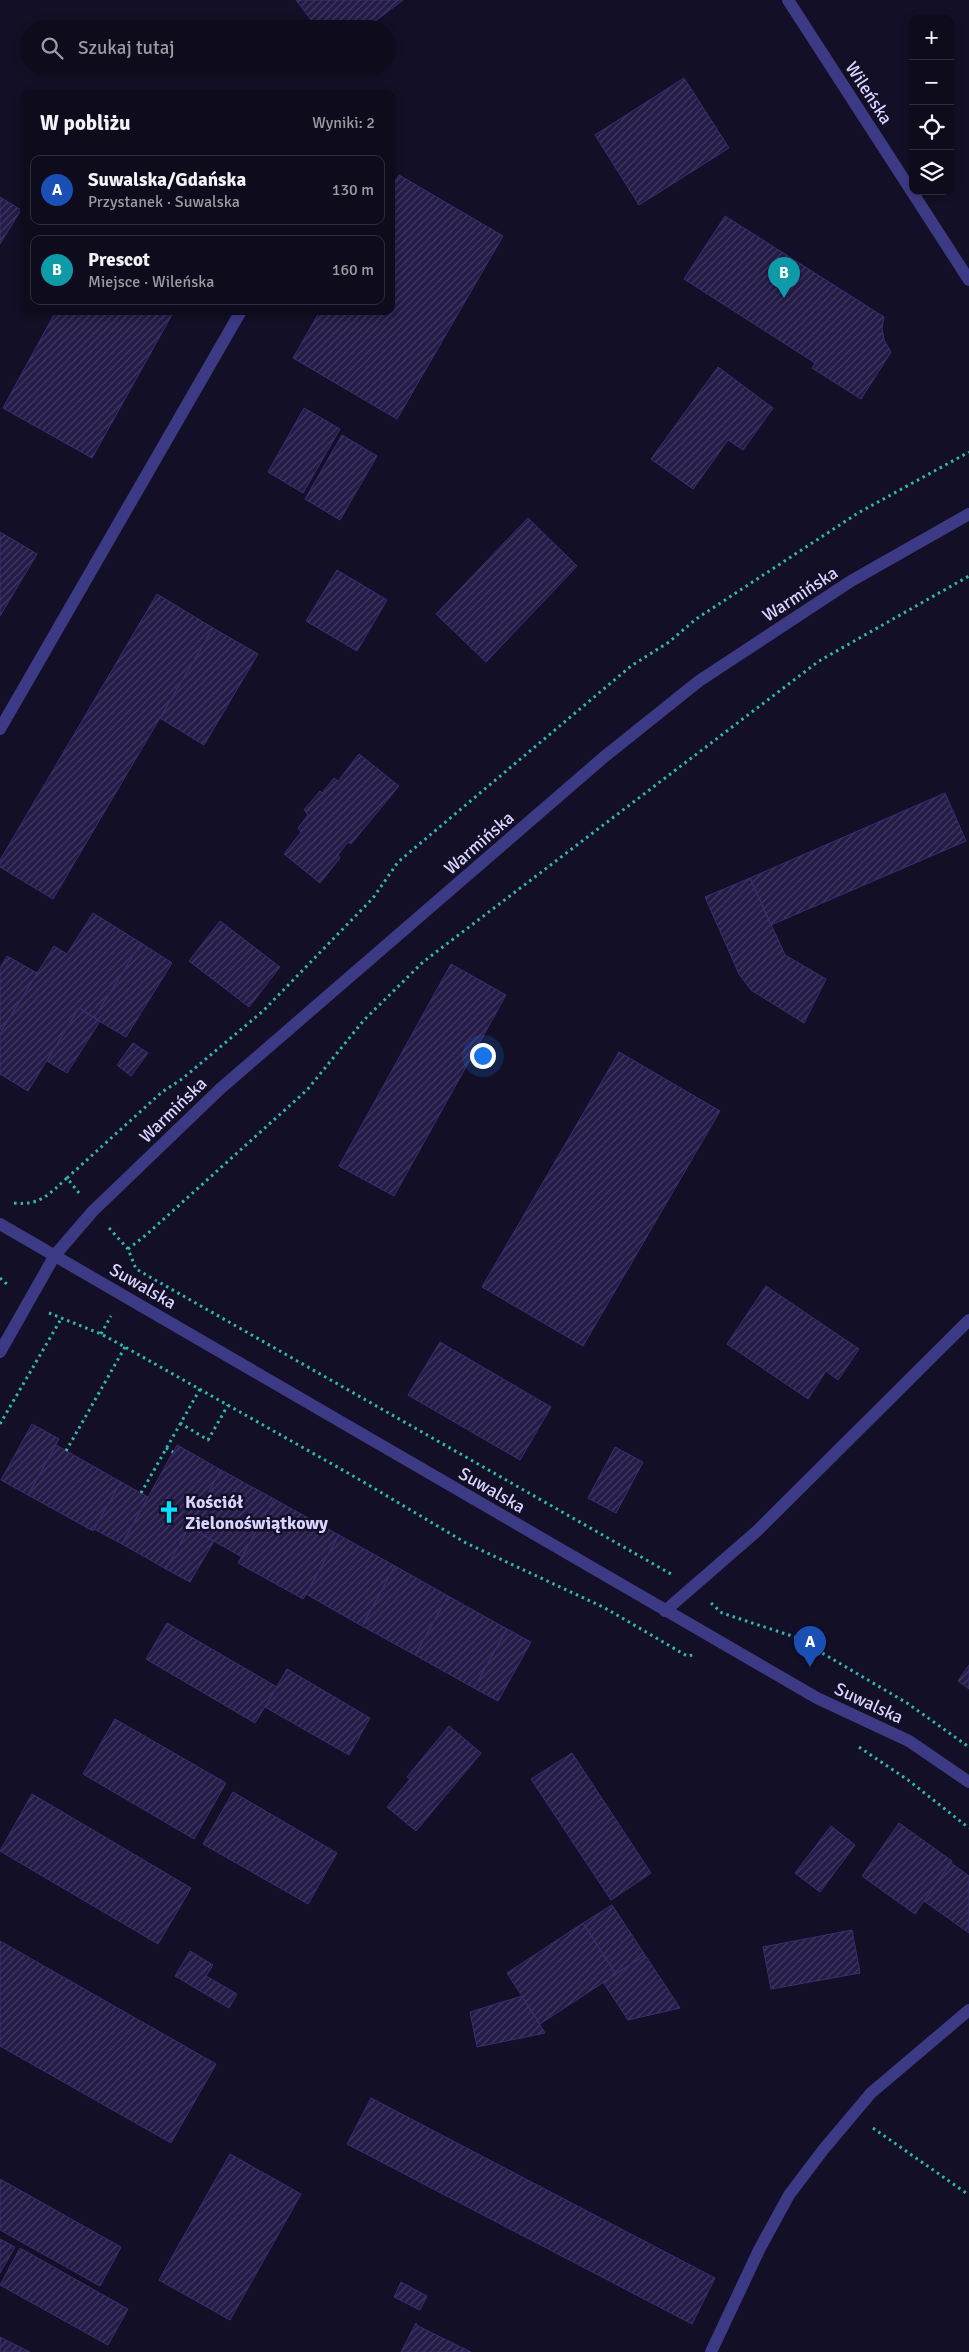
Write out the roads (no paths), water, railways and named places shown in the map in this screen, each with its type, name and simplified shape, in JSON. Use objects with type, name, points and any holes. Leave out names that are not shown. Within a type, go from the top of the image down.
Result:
[{"type":"street","name":"Wileńska","points":[[788,0],[969,280]]},
{"type":"street","points":[[0,729],[239,315]]},
{"type":"street","name":"Warmińska","points":[[0,1352],[55,1255],[93,1211],[220,1089],[604,757],[685,693],[710,674],[851,580],[969,514]]},
{"type":"street","name":"Suwalska","points":[[0,1224],[817,1698],[909,1741],[969,1782]]},
{"type":"street","points":[[665,1611],[757,1531],[969,1320]]},
{"type":"street","points":[[711,2352],[759,2250],[789,2195],[823,2150],[871,2093],[969,2010]]},
{"type":"place","name":"Prescot","points":[[784,298]]},
{"type":"place","name":"Kościół Zielonoświątkowy","points":[[169,1512]]},
{"type":"place","name":"Suwalska/Gdańska","points":[[810,1667]]}]
